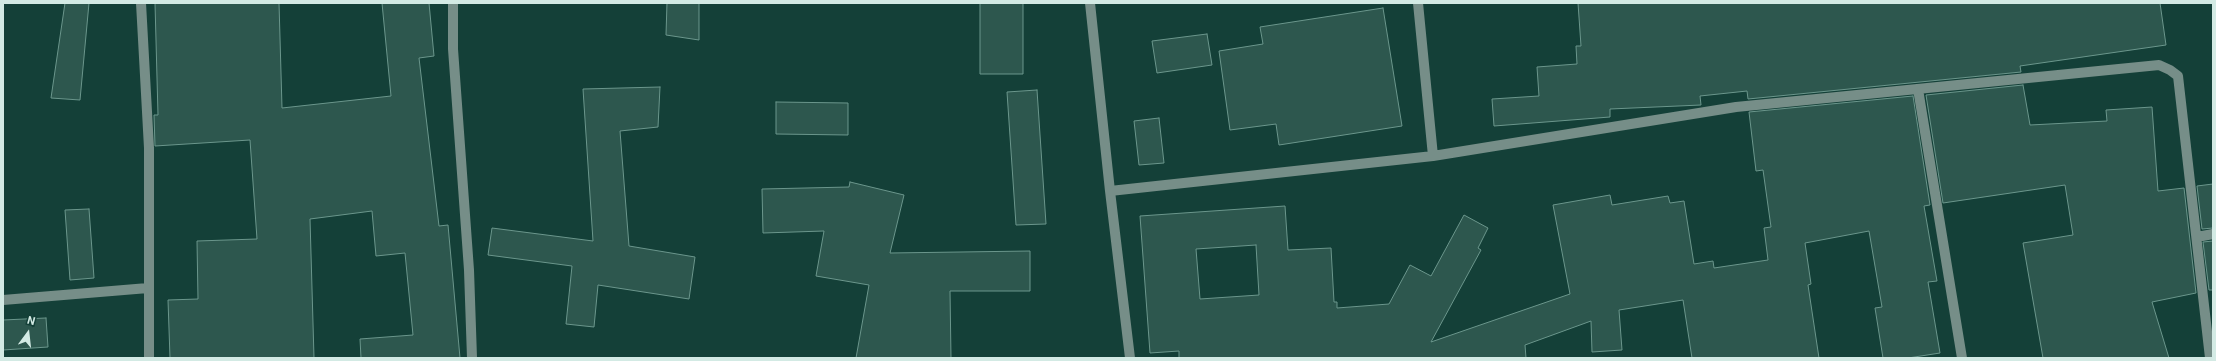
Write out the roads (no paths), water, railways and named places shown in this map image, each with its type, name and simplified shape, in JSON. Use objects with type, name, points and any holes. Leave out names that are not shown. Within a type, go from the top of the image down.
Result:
[{"type":"street","points":[[141,3],[149,148],[148,358]]},
{"type":"street","points":[[453,3],[453,49],[469,270],[472,358]]},
{"type":"street","points":[[1090,3],[1130,358]]},
{"type":"street","points":[[1418,3],[1433,156]]},
{"type":"street","points":[[1110,191],[1433,156],[1736,107],[2159,65],[2178,76],[2210,358]]},
{"type":"street","points":[[1918,89],[1962,358]]},
{"type":"street","points":[[2197,237],[2213,234]]},
{"type":"street","points":[[3,300],[148,288]]}]
